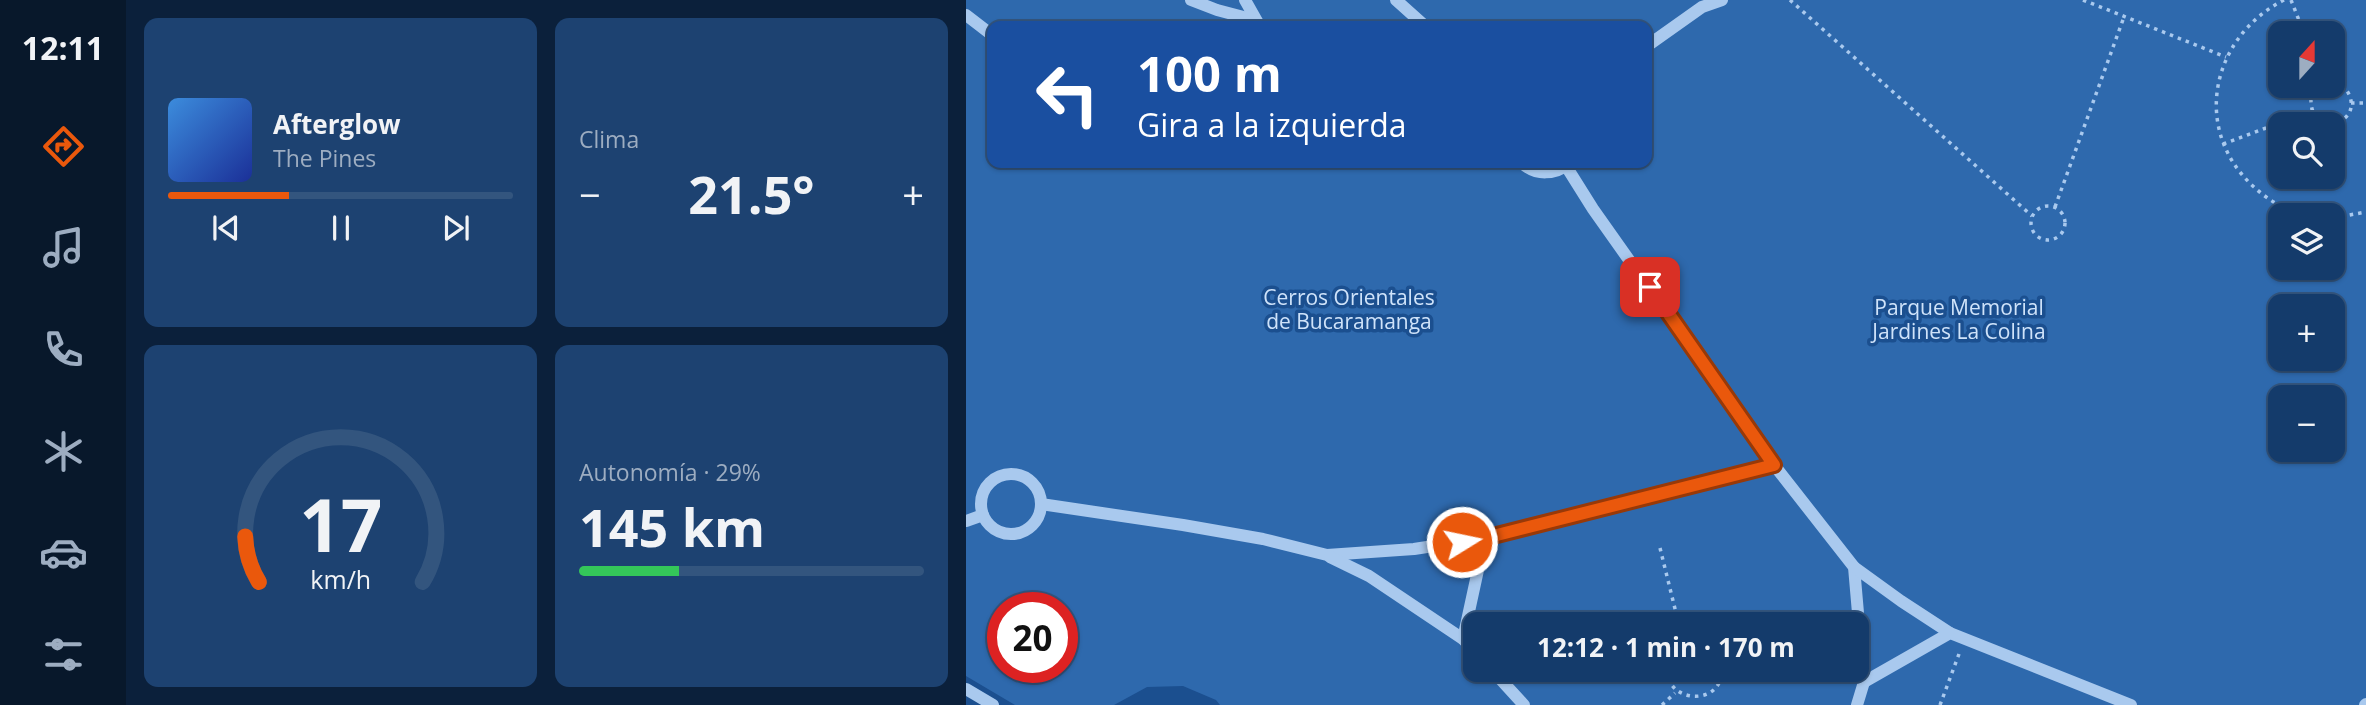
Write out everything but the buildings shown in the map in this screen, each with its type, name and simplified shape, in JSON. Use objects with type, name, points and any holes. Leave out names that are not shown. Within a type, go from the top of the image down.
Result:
[{"type":"street","points":[[1191,0],[1252,21]]},
{"type":"street","points":[[1245,0],[1257,21]]},
{"type":"street","points":[[1396,0],[1419,21]]},
{"type":"street","points":[[1652,42],[1702,7],[1722,0]]},
{"type":"street","points":[[966,16],[987,31]]},
{"type":"street","points":[[1531,168],[1550,173],[1560,168]]},
{"type":"street","points":[[1570,168],[1593,209],[1774,465],[1854,567],[1950,633],[2131,705]]},
{"type":"street","points":[[1327,555],[1414,550],[1485,538],[1774,465]]},
{"type":"street","points":[[1019,475],[1027,480],[1039,495],[1041,504],[1034,523],[1017,534],[997,531],[983,516],[981,497],[992,481],[1000,476],[1019,475]]},
{"type":"street","points":[[1041,504],[1263,539],[1327,555],[1369,576],[1463,639]]},
{"type":"street","points":[[966,521],[983,516]]},
{"type":"street","points":[[1469,612],[1485,538]]},
{"type":"street","points":[[1854,567],[1858,612]]},
{"type":"street","points":[[1869,679],[1950,633]]},
{"type":"street","points":[[1503,682],[1524,705]]},
{"type":"street","points":[[1857,705],[1864,682]]},
{"type":"street","points":[[966,689],[993,705]]},
{"type":"path","points":[[1790,0],[2032,216]]},
{"type":"path","points":[[2083,0],[2226,57]]},
{"type":"path","points":[[2277,203],[2268,199],[2241,175],[2223,144],[2217,122],[2216,100],[2226,57],[2237,38],[2252,21],[2284,0]]},
{"type":"path","points":[[2291,0],[2299,21]]},
{"type":"path","points":[[2055,207],[2124,17]]},
{"type":"path","points":[[2311,98],[2312,111],[2321,121],[2334,124],[2350,112],[2351,103],[2345,89]]},
{"type":"path","points":[[2351,103],[2366,103]]},
{"type":"path","points":[[2223,144],[2312,111]]},
{"type":"path","points":[[2042,206],[2055,207],[2063,214],[2063,232],[2052,240],[2042,239],[2033,232],[2032,216],[2042,206]]},
{"type":"path","points":[[2345,216],[2366,212]]},
{"type":"path","points":[[1660,548],[1676,612]]},
{"type":"path","points":[[1940,705],[1965,639]]},
{"type":"path","points":[[1669,682],[1675,693],[1685,700],[1704,700],[1718,690],[1721,682]]},
{"type":"path","points":[[1662,705],[1675,693]]},
{"type":"green space","name":"Parque Memorial Jardines La Colina","points":[[966,0],[2366,0],[2366,705],[1220,705],[1216,700],[1183,686],[1147,687],[1114,705],[1015,705],[966,676]]},
{"type":"route","points":[[1462,542],[1774,465],[1650,287]]},
{"type":"park label","name":"Cerros Orientales de Bucaramanga","points":[[1349,310]]}]
